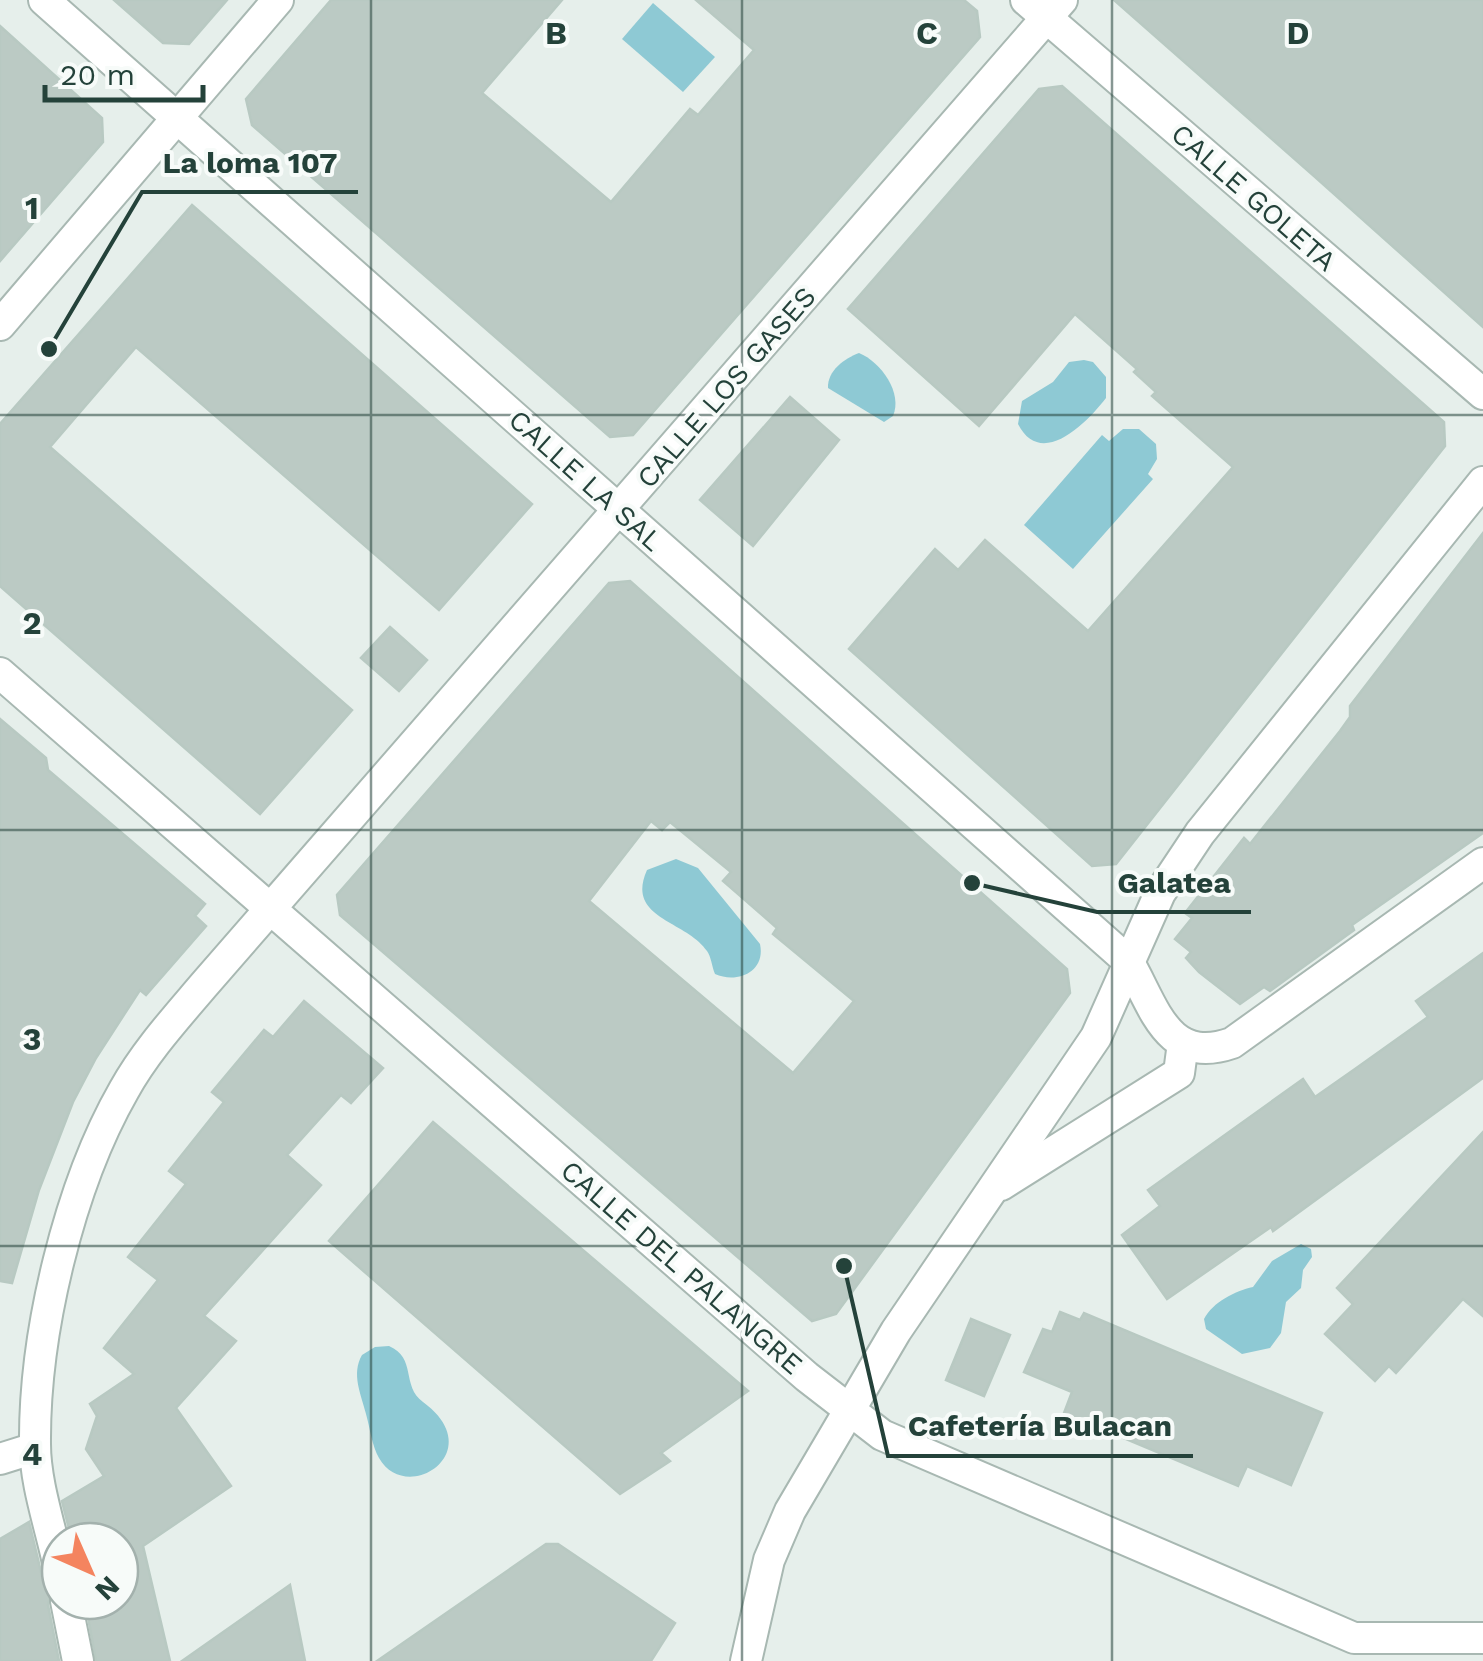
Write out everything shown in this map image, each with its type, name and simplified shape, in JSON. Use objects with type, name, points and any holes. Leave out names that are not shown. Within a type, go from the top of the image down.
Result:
[{"type":"street","name":"CALLE LA SAL","points":[[44,0],[1128,961]]},
{"type":"street","points":[[0,325],[278,0]]},
{"type":"street","name":"CALLE GOLETA","points":[[1045,6],[1483,394]]},
{"type":"street","name":"CALLE LOS GASES","points":[[50,1521],[35,1448],[46,1326],[77,1202],[98,1144],[124,1090],[156,1041],[620,509],[1045,6]]},
{"type":"street","points":[[746,1661],[769,1560],[790,1511],[896,1332],[1096,1037],[1160,893],[1200,833],[1483,482]]},
{"type":"street","name":"CALLE DEL PALANGRE","points":[[0,673],[849,1413],[929,1458],[1355,1650],[1483,1638]]},
{"type":"street","points":[[1128,961],[1158,1021],[1183,1043],[1217,1048],[1232,1042],[1483,863]]},
{"type":"street","points":[[990,1192],[1179,1073],[1183,1043]]},
{"type":"street","points":[[0,1459],[35,1448]]},
{"type":"street","points":[[70,1621],[78,1661]]},
{"type":"water","points":[[653,3],[715,57],[683,92],[622,39]]},
{"type":"water","points":[[859,353],[875,363],[892,388],[893,416],[884,422],[828,388],[830,376],[838,366]]},
{"type":"water","points":[[1069,362],[1093,362],[1106,377],[1106,398],[1063,438],[1039,443],[1028,437],[1018,424],[1022,401],[1053,382]]},
{"type":"water","points":[[1123,429],[1139,429],[1156,444],[1157,459],[1148,474],[1153,479],[1073,569],[1024,525],[1102,435],[1109,441]]},
{"type":"water","points":[[676,859],[698,868],[760,944],[759,962],[748,973],[732,977],[715,974],[708,953],[697,941],[661,917],[644,899],[642,886],[647,870]]},
{"type":"water","points":[[1301,1244],[1311,1249],[1312,1257],[1303,1270],[1301,1288],[1286,1302],[1281,1333],[1270,1348],[1242,1354],[1206,1329],[1204,1319],[1213,1307],[1232,1294],[1253,1287],[1272,1261]]},
{"type":"water","points":[[389,1346],[403,1358],[412,1388],[442,1421],[449,1439],[446,1454],[437,1467],[423,1475],[407,1477],[391,1471],[379,1458],[373,1442],[357,1369],[362,1355],[375,1347]]},
{"type":"building","points":[[114,0],[227,0],[189,44],[163,43]]},
{"type":"building","points":[[331,0],[562,0],[482,93],[611,202],[690,109],[698,115],[754,50],[696,0],[964,0],[977,11],[980,37],[633,435],[610,437],[252,125],[246,99]]},
{"type":"building","points":[[1114,0],[1483,0],[1483,327],[1314,176]]},
{"type":"building","points":[[0,26],[102,118],[103,142],[0,261]]},
{"type":"building","points":[[1062,86],[1444,422],[1445,446],[1116,864],[1092,866],[849,649],[935,549],[958,570],[985,540],[1088,631],[1233,467],[1152,396],[1156,392],[1134,372],[1137,369],[1075,314],[979,426],[848,309],[1039,89]]},
{"type":"building","points":[[192,205],[532,504],[439,610],[136,347],[50,447],[352,710],[260,814],[0,586],[0,424]]},
{"type":"building","points":[[790,397],[839,440],[753,546],[700,500]]},
{"type":"building","points":[[1483,533],[1483,833],[1352,925],[1354,930],[1270,991],[1264,987],[1240,1004],[1186,958],[1191,952],[1175,939],[1192,918],[1185,913],[1244,838],[1250,844],[1340,731],[1350,717],[1350,706]]},
{"type":"building","points":[[630,581],[1067,969],[1070,993],[836,1314],[812,1321],[340,915],[337,895],[609,583]],"holes":[[[651,821],[662,830],[670,822],[731,872],[723,881],[777,928],[773,934],[854,1001],[793,1073],[589,901]]]},
{"type":"building","points":[[390,627],[427,660],[399,691],[361,658]]},
{"type":"building","points":[[0,719],[46,758],[48,770],[205,904],[195,916],[206,926],[146,995],[140,990],[96,1058],[73,1102],[39,1190],[12,1283],[0,1281]]},
{"type":"building","points":[[1483,953],[1483,1078],[1273,1231],[1271,1227],[1167,1299],[1122,1235],[1160,1206],[1148,1190],[1303,1079],[1315,1097],[1355,1069],[1428,1017],[1416,1001]]},
{"type":"building","points":[[304,1001],[383,1068],[351,1103],[341,1095],[287,1155],[321,1185],[204,1316],[236,1341],[176,1408],[231,1486],[143,1546],[170,1661],[96,1661],[89,1621],[140,1621],[140,1521],[67,1521],[62,1501],[104,1476],[86,1449],[97,1416],[90,1404],[134,1374],[104,1348],[158,1280],[128,1257],[186,1184],[169,1171],[224,1102],[212,1092],[264,1030],[273,1037]]},
{"type":"building","points":[[433,1122],[748,1391],[661,1453],[670,1461],[620,1494],[329,1241]]},
{"type":"building","points":[[1483,1132],[1483,1316],[1463,1299],[1396,1373],[1389,1366],[1375,1381],[1325,1334],[1353,1304],[1337,1288]]},
{"type":"building","points":[[1060,1312],[1080,1320],[1084,1313],[1322,1413],[1291,1485],[1247,1466],[1238,1486],[1064,1413],[1072,1392],[1024,1372],[1043,1329],[1052,1332]]},
{"type":"building","points":[[971,1319],[1010,1335],[984,1396],[946,1380]]},
{"type":"building","points":[[29,1522],[40,1568],[40,1621],[51,1621],[59,1661],[0,1661],[0,1539]]},
{"type":"building","points":[[546,1544],[558,1544],[675,1623],[651,1661],[377,1661]]},
{"type":"building","points":[[290,1585],[305,1661],[182,1661]]},
{"type":"place","name":"La loma 107","points":[[49,349]]},
{"type":"place","name":"Galatea","points":[[972,883]]},
{"type":"place","name":"Cafetería Bulacan","points":[[844,1266]]}]
